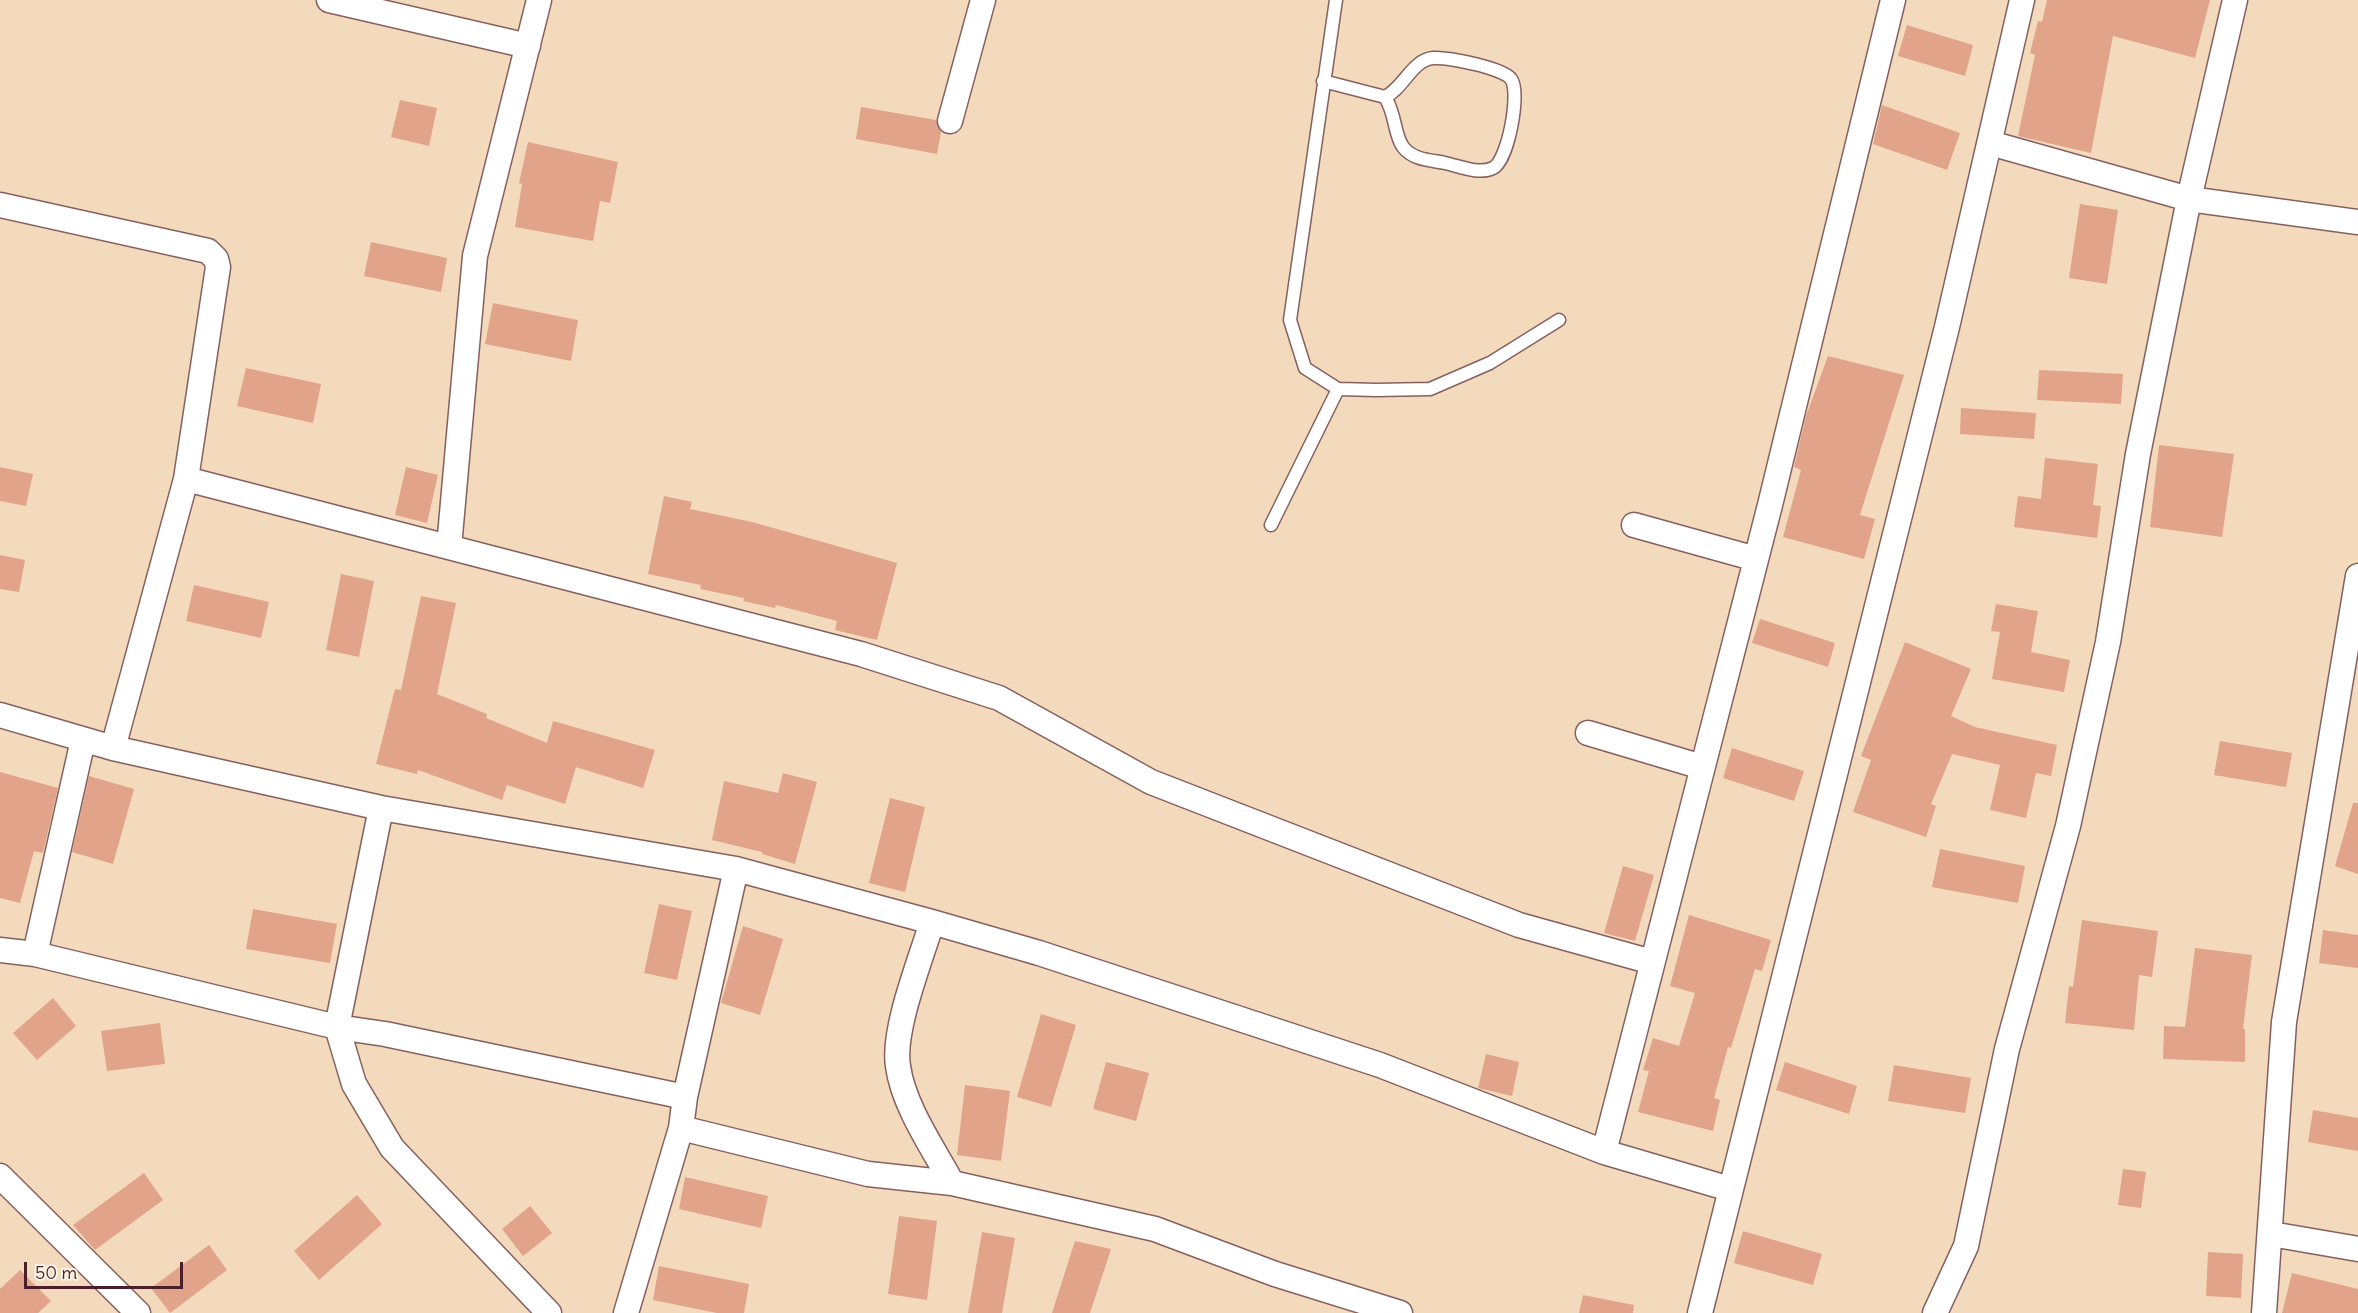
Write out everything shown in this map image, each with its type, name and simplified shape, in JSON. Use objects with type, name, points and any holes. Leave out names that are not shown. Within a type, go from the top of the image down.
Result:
[{"type":"street","points":[[329,0],[528,46]]},
{"type":"street","points":[[449,547],[475,256],[539,0]]},
{"type":"street","points":[[950,121],[983,0]]},
{"type":"street","points":[[1604,1152],[1756,559],[1893,0]]},
{"type":"street","points":[[1700,1313],[1947,327],[2022,0]]},
{"type":"street","points":[[1935,1313],[1966,1246],[2007,1049],[2068,826],[2108,642],[2138,454],[2189,199],[2235,0]]},
{"type":"street","points":[[1990,143],[2189,199],[2358,222]]},
{"type":"street","points":[[0,205],[208,251],[216,259],[218,267],[186,479],[113,748]]},
{"type":"street","points":[[186,479],[861,654],[999,698],[1151,782],[1519,925],[1652,962]]},
{"type":"street","points":[[1634,525],[1756,559]]},
{"type":"street","points":[[2264,1313],[2284,1022],[2354,623],[2358,576]]},
{"type":"street","points":[[0,715],[113,748],[381,808],[736,869],[932,922],[1039,952],[1380,1065],[1604,1152],[1730,1189]]},
{"type":"street","points":[[1588,733],[1702,767]]},
{"type":"street","points":[[35,954],[83,740]]},
{"type":"street","points":[[381,808],[337,1027],[354,1084],[392,1148],[549,1313]]},
{"type":"street","points":[[626,1313],[681,1128],[685,1097],[736,869]]},
{"type":"street","points":[[932,922],[898,1041],[898,1066],[917,1119],[952,1183]]},
{"type":"street","points":[[0,950],[35,954],[337,1027],[685,1097]]},
{"type":"street","points":[[681,1128],[868,1174],[952,1183],[1155,1229],[1275,1274],[1400,1313]]},
{"type":"street","points":[[0,1176],[138,1313]]},
{"type":"street","points":[[2271,1234],[2358,1250]]},
{"type":"lane","points":[[1336,0],[1290,320],[1305,368],[1338,389],[1430,389],[1490,363],[1559,320]]},
{"type":"lane","points":[[1323,81],[1385,97],[1396,118],[1399,139],[1404,148],[1414,157],[1482,171],[1496,167],[1504,156],[1516,91],[1511,78],[1501,70],[1433,58],[1421,62],[1401,86],[1385,97]]},
{"type":"lane","points":[[1271,525],[1338,389]]},
{"type":"building","points":[[2047,0],[2210,0],[2195,58],[2113,36],[2091,153],[2018,136],[2035,55],[2030,53],[2038,21],[2042,22]]},
{"type":"building","points":[[1907,25],[1973,45],[1965,76],[1898,56]]},
{"type":"building","points":[[400,100],[437,108],[429,146],[391,137]]},
{"type":"building","points":[[1882,105],[1960,133],[1947,170],[1873,144]]},
{"type":"building","points":[[861,107],[936,120],[941,132],[937,154],[856,139]]},
{"type":"building","points":[[528,142],[618,162],[610,203],[600,201],[593,241],[515,227],[522,184],[519,183]]},
{"type":"building","points":[[2080,204],[2118,210],[2107,284],[2069,278]]},
{"type":"building","points":[[371,242],[447,258],[441,292],[364,276]]},
{"type":"building","points":[[493,303],[578,320],[571,361],[485,344]]},
{"type":"building","points":[[1828,356],[1904,375],[1860,515],[1875,519],[1864,559],[1783,537],[1801,470],[1794,467],[1806,416]]},
{"type":"building","points":[[246,368],[321,384],[313,423],[237,406]]},
{"type":"building","points":[[2039,370],[2123,374],[2121,404],[2037,400]]},
{"type":"building","points":[[1961,408],[2036,413],[2034,439],[1960,434]]},
{"type":"building","points":[[2159,445],[2234,454],[2222,537],[2150,527]]},
{"type":"building","points":[[2045,458],[2098,464],[2093,505],[2101,506],[2097,538],[2014,527],[2018,496],[2041,499]]},
{"type":"building","points":[[0,467],[33,474],[26,506],[0,501]]},
{"type":"building","points":[[406,467],[438,475],[427,523],[395,515]]},
{"type":"building","points":[[664,496],[692,502],[690,509],[752,522],[897,563],[877,640],[835,630],[837,621],[776,605],[775,608],[743,601],[744,598],[700,589],[701,585],[648,574]]},
{"type":"building","points":[[0,555],[25,560],[19,592],[0,589]]},
{"type":"building","points":[[341,574],[374,581],[359,657],[326,650]]},
{"type":"building","points":[[194,585],[269,602],[261,638],[186,621]]},
{"type":"building","points":[[421,596],[456,603],[437,694],[487,714],[486,718],[547,743],[553,721],[655,750],[643,788],[576,767],[565,804],[507,785],[502,800],[418,770],[417,774],[376,764],[395,689],[401,690]]},
{"type":"building","points":[[1996,604],[2038,611],[2031,652],[2070,660],[2064,692],[1992,679],[2000,632],[1991,631]]},
{"type":"building","points":[[1760,619],[1835,643],[1828,667],[1752,643]]},
{"type":"building","points":[[1905,642],[1971,669],[1951,716],[1975,727],[2057,745],[2051,776],[2036,773],[2026,818],[1990,810],[2000,765],[1952,754],[1931,804],[1936,806],[1926,837],[1853,812],[1871,760],[1861,756]]},
{"type":"building","points":[[2220,741],[2292,753],[2286,787],[2214,775]]},
{"type":"building","points":[[1732,748],[1804,771],[1794,801],[1723,778]]},
{"type":"building","points":[[0,772],[58,788],[43,853],[34,851],[20,903],[0,898]]},
{"type":"building","points":[[783,773],[817,782],[795,864],[762,854],[762,852],[712,840],[724,781],[778,793]]},
{"type":"building","points":[[89,776],[134,789],[113,864],[72,852]]},
{"type":"building","points":[[890,798],[925,807],[905,892],[869,883]]},
{"type":"building","points":[[2353,803],[2358,803],[2358,874],[2335,866]]},
{"type":"building","points":[[1940,849],[2025,866],[2018,903],[1932,887]]},
{"type":"building","points":[[1623,866],[1654,875],[1635,941],[1604,933]]},
{"type":"building","points":[[659,904],[692,911],[677,980],[644,973]]},
{"type":"building","points":[[253,909],[337,924],[330,963],[246,949]]},
{"type":"building","points":[[1689,915],[1771,940],[1762,971],[1755,969],[1731,1048],[1728,1047],[1714,1098],[1720,1100],[1713,1131],[1638,1112],[1649,1071],[1643,1070],[1653,1038],[1679,1046],[1695,993],[1670,986]]},
{"type":"building","points":[[2082,920],[2158,931],[2152,977],[2139,975],[2134,1030],[2065,1023],[2069,986],[2073,987]]},
{"type":"building","points":[[743,926],[783,939],[760,1015],[721,1003]]},
{"type":"building","points":[[2323,930],[2358,935],[2358,968],[2319,963]]},
{"type":"building","points":[[2195,948],[2252,955],[2243,1029],[2245,1029],[2245,1062],[2163,1059],[2164,1026],[2185,1027]]},
{"type":"building","points":[[53,998],[76,1026],[37,1060],[13,1033]]},
{"type":"building","points":[[1041,1014],[1076,1025],[1051,1107],[1017,1097]]},
{"type":"building","points":[[160,1023],[165,1064],[107,1071],[101,1031]]},
{"type":"building","points":[[1486,1054],[1519,1062],[1512,1096],[1478,1088]]},
{"type":"building","points":[[1106,1062],[1149,1073],[1136,1121],[1093,1109]]},
{"type":"building","points":[[1785,1062],[1857,1086],[1849,1114],[1776,1090]]},
{"type":"building","points":[[1894,1065],[1971,1078],[1965,1113],[1888,1101]]},
{"type":"building","points":[[965,1085],[1010,1091],[1001,1161],[957,1155]]},
{"type":"building","points":[[2313,1110],[2358,1118],[2358,1151],[2308,1142]]},
{"type":"building","points":[[2123,1169],[2146,1172],[2141,1208],[2118,1205]]},
{"type":"building","points":[[144,1173],[163,1200],[95,1250],[73,1225]]},
{"type":"building","points":[[685,1177],[768,1196],[761,1228],[679,1209]]},
{"type":"building","points":[[357,1195],[382,1224],[319,1280],[294,1251]]},
{"type":"building","points":[[530,1206],[552,1233],[523,1256],[502,1229]]},
{"type":"building","points":[[899,1216],[937,1221],[927,1300],[888,1294]]},
{"type":"building","points":[[1743,1231],[1822,1254],[1813,1285],[1734,1263]]},
{"type":"building","points":[[982,1232],[1015,1238],[1002,1313],[968,1313]]},
{"type":"building","points":[[1075,1241],[1111,1249],[1090,1313],[1052,1313]]},
{"type":"building","points":[[209,1245],[227,1270],[170,1313],[151,1288]]},
{"type":"building","points":[[2208,1252],[2243,1254],[2241,1298],[2206,1296]]},
{"type":"building","points":[[659,1266],[749,1284],[744,1313],[717,1313],[653,1300]]},
{"type":"building","points":[[20,1270],[51,1301],[38,1313],[0,1313],[0,1289]]},
{"type":"building","points":[[2292,1273],[2358,1289],[2358,1313],[2282,1313]]},
{"type":"building","points":[[1583,1295],[1634,1305],[1633,1313],[1579,1313]]}]
